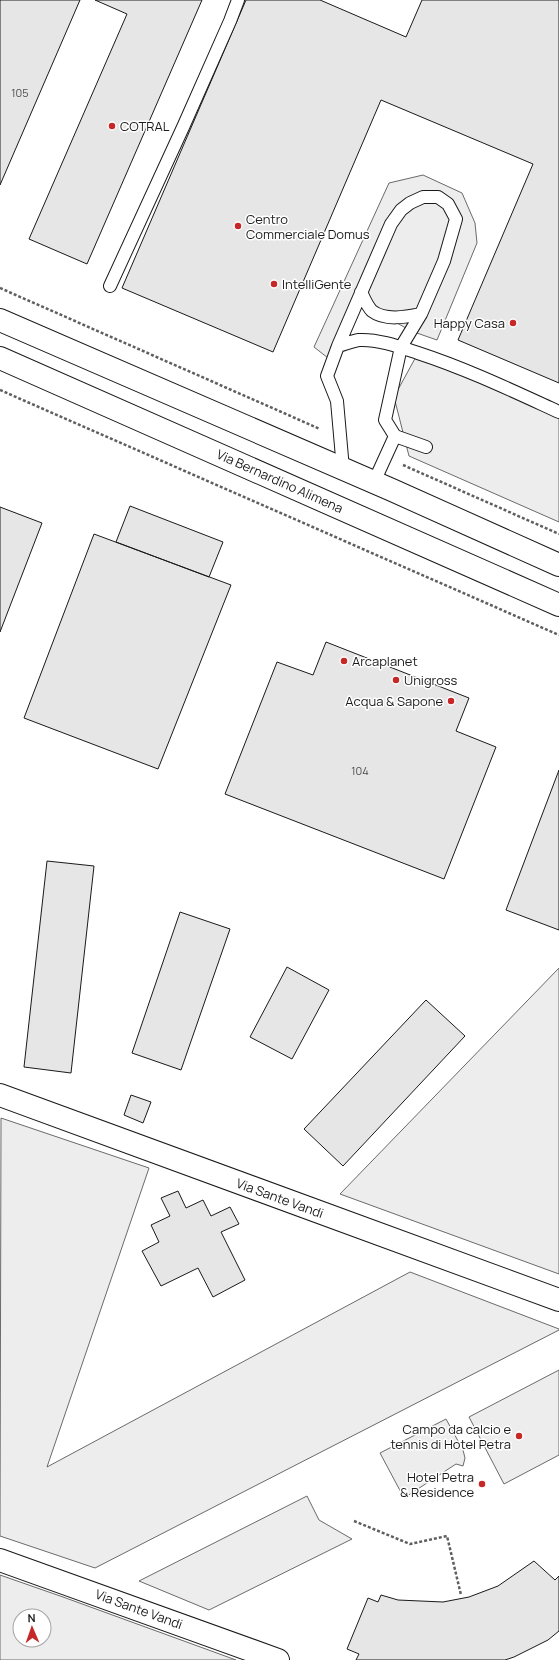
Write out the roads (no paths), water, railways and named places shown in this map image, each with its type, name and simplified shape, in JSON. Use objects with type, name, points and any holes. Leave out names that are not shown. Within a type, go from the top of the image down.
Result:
[{"type":"street","points":[[0,320],[374,482],[559,565]]},
{"type":"street","name":"Via Bernardino Alimena","points":[[0,358],[559,605]]},
{"type":"street","name":"Via Sante Vandi","points":[[0,1095],[559,1300]]},
{"type":"street","name":"Via Sante Vandi","points":[[0,1560],[278,1660]]},
{"type":"lane","points":[[110,286],[175,145],[238,0]]},
{"type":"lane","points":[[343,469],[337,401],[327,376],[338,346],[391,224],[401,210],[410,203],[423,197],[438,197],[448,204],[456,219],[444,260],[421,314],[401,347],[385,420],[395,436],[426,447]]},
{"type":"lane","points":[[361,292],[372,311],[383,316],[408,317],[421,314]]},
{"type":"lane","points":[[338,346],[359,340],[401,347],[474,374],[559,412]]},
{"type":"lane","points":[[374,482],[395,436]]},
{"type":"place","name":"COTRAL","points":[[112,126]]},
{"type":"place","name":"Centro Commerciale Domus","points":[[238,226]]},
{"type":"place","name":"IntelliGente","points":[[274,284]]},
{"type":"place","name":"Happy Casa","points":[[513,323]]},
{"type":"place","name":"Arcaplanet","points":[[344,661]]},
{"type":"place","name":"Unigross","points":[[396,680]]},
{"type":"place","name":"Acqua & Sapone","points":[[451,701]]},
{"type":"place","name":"Campo da calcio e tennis di Hotel Petra","points":[[519,1436]]},
{"type":"place","name":"Hotel Petra & Residence","points":[[482,1484]]}]
